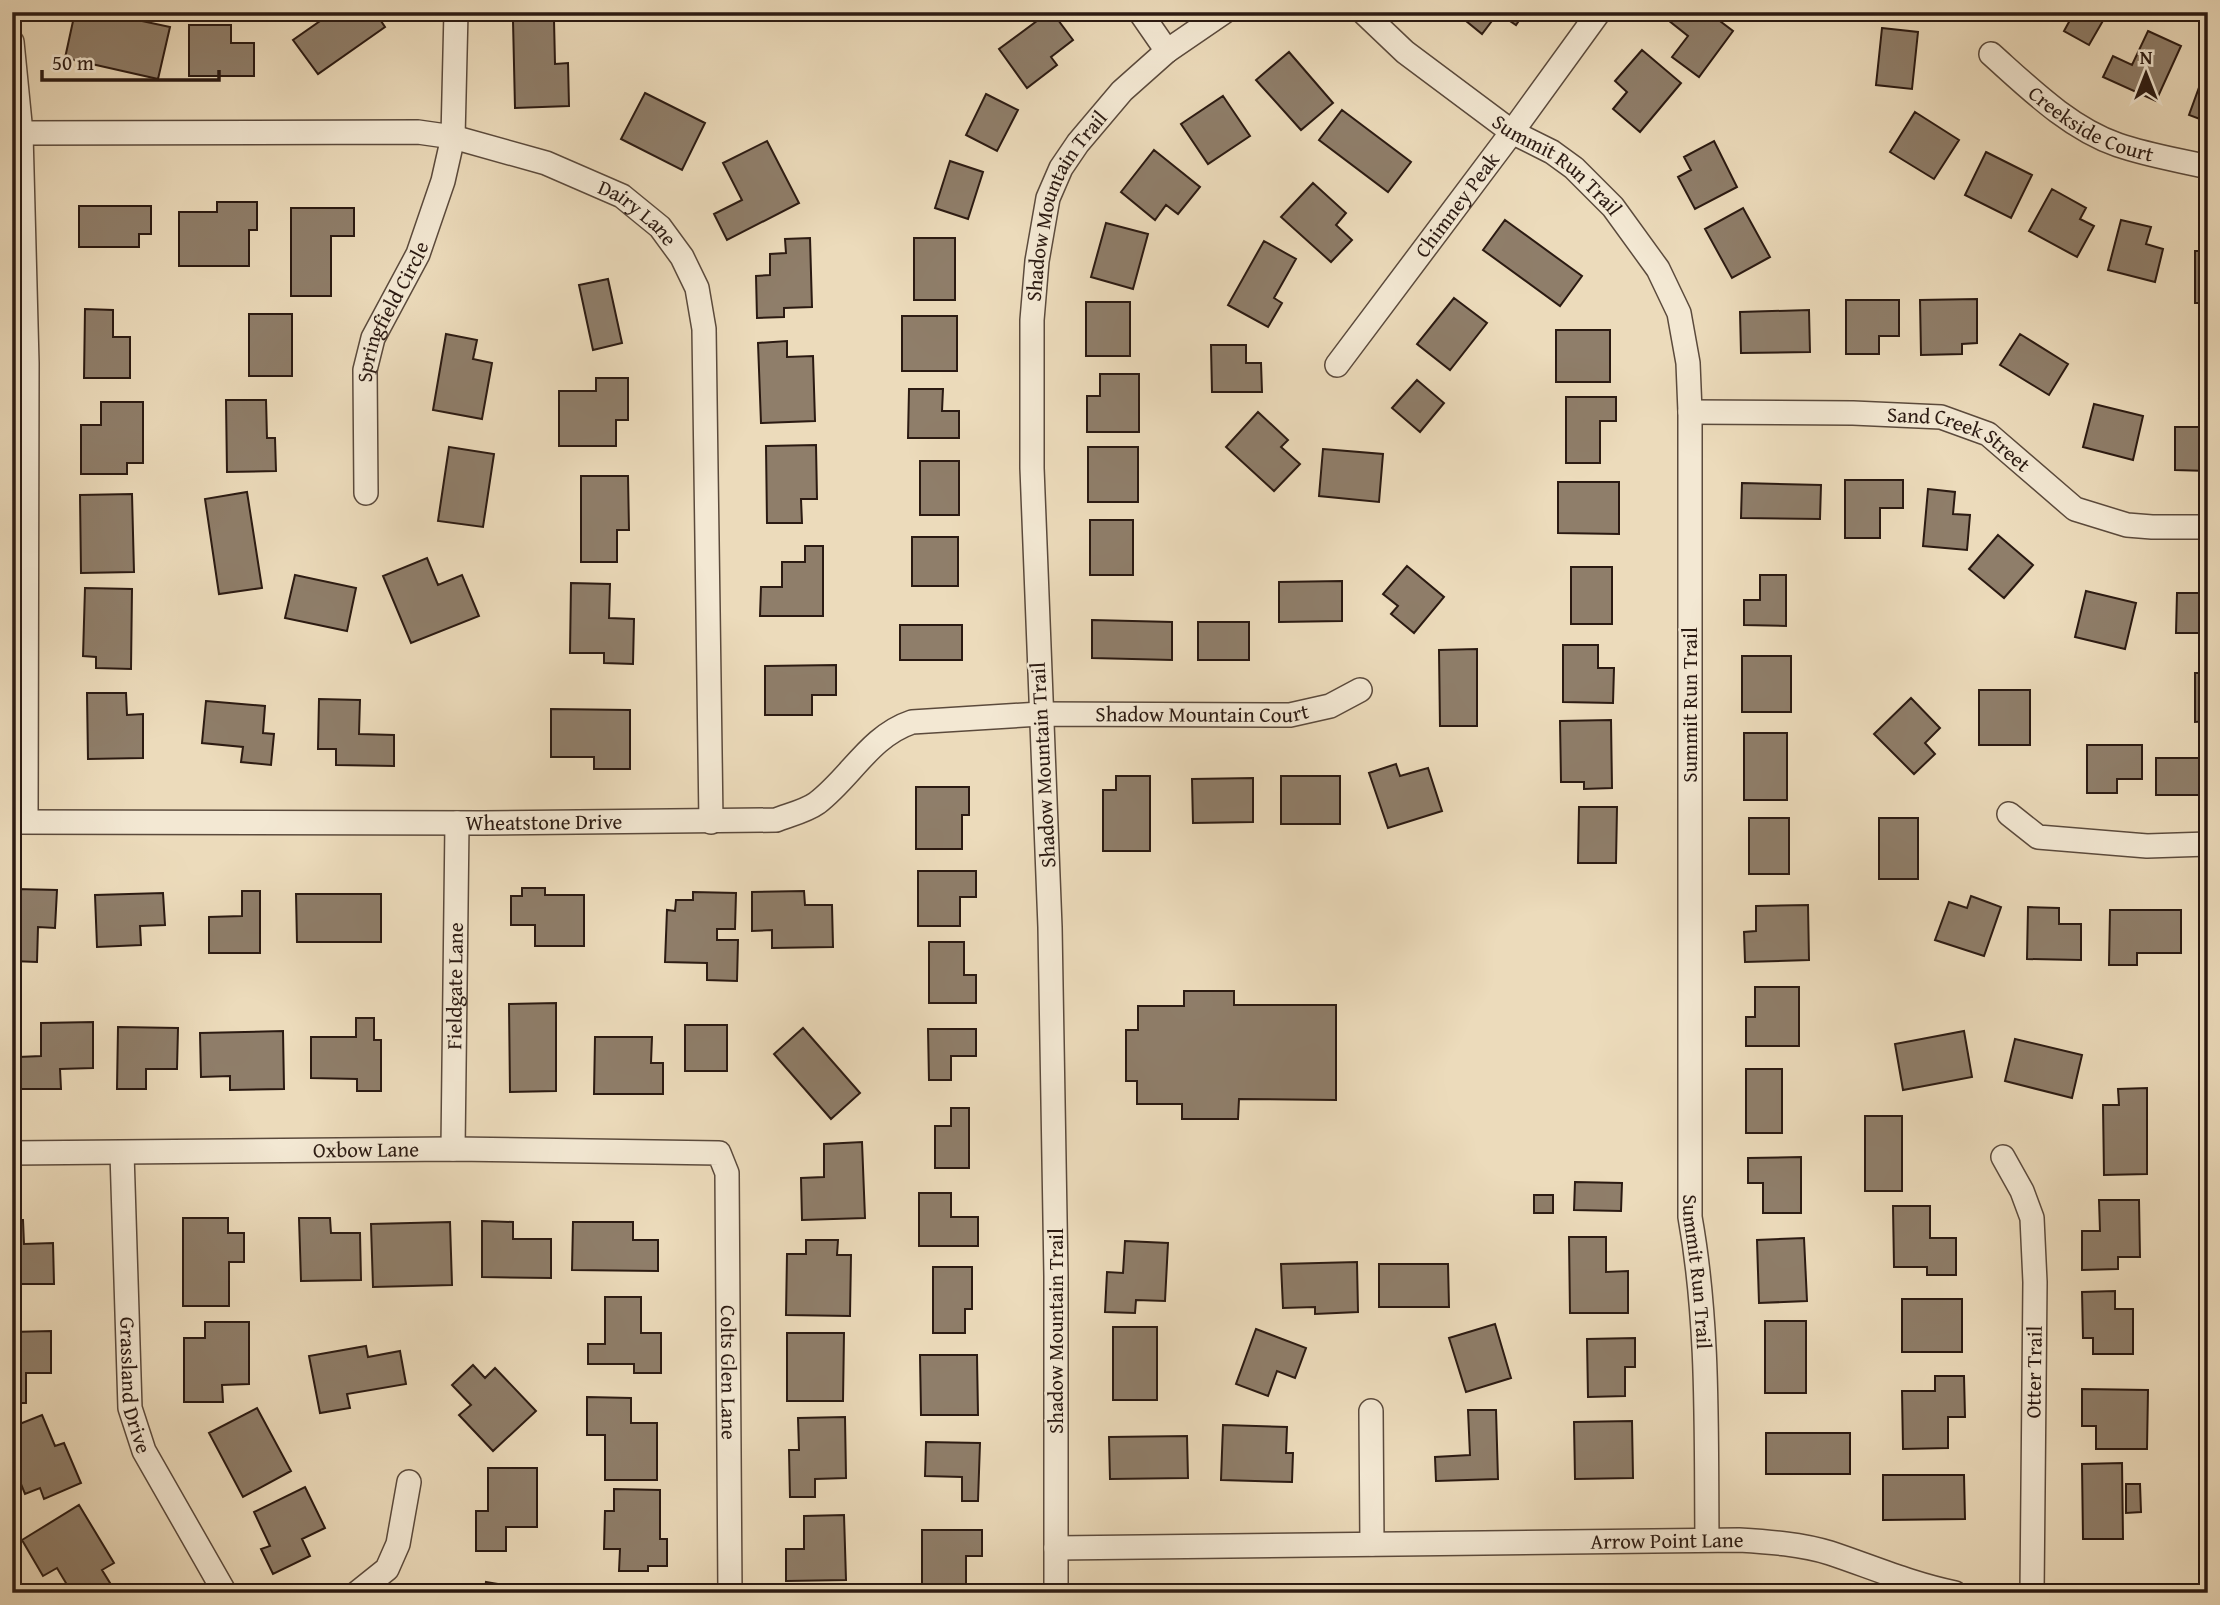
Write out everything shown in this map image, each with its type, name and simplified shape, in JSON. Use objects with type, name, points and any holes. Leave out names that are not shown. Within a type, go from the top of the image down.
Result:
[{"type":"street","name":"Springfield Circle","points":[[366,493],[365,370],[373,338],[418,254],[443,181],[453,137],[456,12]]},
{"type":"street","points":[[1140,12],[1167,51]]},
{"type":"street","name":"Shadow Mountain Trail","points":[[1056,1593],[1056,1288],[1050,940],[1032,468],[1032,320],[1037,261],[1048,198],[1061,168],[1078,143],[1122,91],[1167,51],[1224,12]]},
{"type":"street","name":"Summit Run Trail","points":[[1363,12],[1405,52],[1512,132],[1552,152],[1574,168],[1613,207],[1658,269],[1679,313],[1688,363],[1689,412],[1690,1216],[1699,1264],[1705,1332],[1707,1540]]},
{"type":"street","name":"Chimney Peak","points":[[1337,365],[1599,12]]},
{"type":"street","points":[[12,42],[21,133],[19,821]]},
{"type":"street","name":"Creekside Court","points":[[1991,54],[2045,102],[2088,130],[2117,145],[2208,167]]},
{"type":"street","name":"Dairy Lane","points":[[21,133],[418,132],[453,137],[546,163],[622,196],[660,227],[682,257],[697,288],[704,329],[711,822]]},
{"type":"street","name":"Sand Creek Street","points":[[1689,412],[1853,413],[1941,417],[1988,434],[2075,509],[2127,525],[2208,527]]},
{"type":"street","name":"Shadow Mountain Court","points":[[1040,715],[1290,715],[1330,706],[1360,690]]},
{"type":"street","name":"Wheatstone Drive","points":[[19,821],[457,823],[776,820],[816,804],[878,739],[896,727],[912,722],[1040,715]]},
{"type":"street","points":[[2010,814],[2038,837],[2147,846],[2208,844]]},
{"type":"street","name":"Fieldgate Lane","points":[[453,1149],[457,823]]},
{"type":"street","name":"Oxbow Lane","points":[[12,1153],[453,1149],[719,1153]]},
{"type":"street","name":"Grassland Drive","points":[[122,1153],[130,1408],[144,1451],[225,1593]]},
{"type":"street","name":"Colts Glen Lane","points":[[719,1153],[727,1173],[730,1593]]},
{"type":"street","name":"Otter Trail","points":[[2003,1157],[2022,1191],[2032,1218],[2035,1282],[2032,1593]]},
{"type":"street","points":[[1371,1411],[1372,1544]]},
{"type":"street","points":[[357,1593],[387,1569],[398,1544],[409,1482]]},
{"type":"street","name":"Arrow Point Lane","points":[[1056,1548],[1707,1540],[1780,1542],[1829,1553],[1877,1572],[1928,1588],[1955,1593]]},
{"type":"building","points":[[75,12],[100,12],[170,27],[158,79],[65,58]]},
{"type":"building","points":[[333,12],[375,12],[385,27],[318,74],[293,40]]},
{"type":"building","points":[[1052,12],[1073,40],[1051,57],[1057,65],[1027,88],[999,49]]},
{"type":"building","points":[[1455,12],[1525,12],[1516,25],[1498,13],[1482,34]]},
{"type":"building","points":[[1674,12],[1708,12],[1733,31],[1699,77],[1672,57],[1688,36],[1668,20]]},
{"type":"building","points":[[2057,12],[2108,12],[2089,45],[2064,31],[2070,20]]},
{"type":"building","points":[[554,20],[555,64],[568,63],[569,106],[515,108],[513,21]]},
{"type":"building","points":[[189,25],[231,25],[231,43],[254,43],[254,76],[189,76]]},
{"type":"building","points":[[1882,28],[1918,32],[1912,89],[1876,85]]},
{"type":"building","points":[[2148,31],[2181,46],[2156,101],[2103,77],[2113,56],[2132,65]]},
{"type":"building","points":[[1642,50],[1681,83],[1640,132],[1613,109],[1627,92],[1615,81]]},
{"type":"building","points":[[1289,52],[1333,103],[1301,130],[1256,80]]},
{"type":"building","points":[[2205,71],[2208,72],[2208,122],[2189,115]]},
{"type":"building","points":[[645,93],[705,123],[682,170],[621,139]]},
{"type":"building","points":[[986,94],[1018,110],[997,151],[966,135]]},
{"type":"building","points":[[1223,96],[1250,136],[1208,164],[1181,124]]},
{"type":"building","points":[[1342,110],[1411,162],[1388,192],[1319,140]]},
{"type":"building","points":[[1915,112],[1959,140],[1934,179],[1890,152]]},
{"type":"building","points":[[767,141],[799,203],[727,240],[714,214],[742,200],[723,163]]},
{"type":"building","points":[[1714,141],[1737,187],[1695,209],[1678,177],[1691,170],[1684,157]]},
{"type":"building","points":[[1154,150],[1200,187],[1178,214],[1166,205],[1155,220],[1121,192]]},
{"type":"building","points":[[1986,152],[2032,175],[2011,218],[1965,195]]},
{"type":"building","points":[[950,161],[983,172],[968,219],[935,208]]},
{"type":"building","points":[[1313,183],[1346,213],[1336,225],[1352,240],[1331,262],[1281,217]]},
{"type":"building","points":[[2052,189],[2086,208],[2080,219],[2094,226],[2077,257],[2029,231]]},
{"type":"building","points":[[217,202],[257,202],[257,230],[249,230],[249,266],[179,266],[179,212],[217,212]]},
{"type":"building","points":[[79,206],[151,206],[151,234],[139,234],[139,247],[79,247]]},
{"type":"building","points":[[291,208],[354,208],[354,236],[331,236],[331,296],[291,296]]},
{"type":"building","points":[[1743,208],[1770,257],[1732,278],[1705,229]]},
{"type":"building","points":[[1505,220],[1582,276],[1560,306],[1483,250]]},
{"type":"building","points":[[2121,220],[2151,227],[2146,244],[2163,249],[2155,282],[2108,270]]},
{"type":"building","points":[[1106,223],[1148,234],[1133,289],[1091,277]]},
{"type":"building","points":[[810,238],[812,307],[784,308],[784,317],[757,318],[756,276],[770,275],[770,254],[786,253],[785,239]]},
{"type":"building","points":[[914,238],[955,238],[955,300],[914,300]]},
{"type":"building","points":[[1264,241],[1296,259],[1274,298],[1282,303],[1268,327],[1228,305]]},
{"type":"building","points":[[2195,251],[2208,251],[2208,303],[2195,303]]},
{"type":"building","points":[[608,279],[622,343],[593,350],[579,285]]},
{"type":"building","points":[[1454,298],[1487,323],[1450,370],[1417,344]]},
{"type":"building","points":[[1977,299],[1977,343],[1962,344],[1962,354],[1921,355],[1920,300]]},
{"type":"building","points":[[1846,300],[1899,300],[1899,336],[1879,336],[1879,354],[1846,354]]},
{"type":"building","points":[[1086,302],[1130,302],[1130,356],[1086,356]]},
{"type":"building","points":[[85,309],[113,310],[113,337],[130,337],[130,378],[84,378]]},
{"type":"building","points":[[1809,310],[1810,352],[1741,353],[1740,312]]},
{"type":"building","points":[[249,314],[292,314],[292,376],[249,376]]},
{"type":"building","points":[[902,316],[957,316],[957,371],[902,371]]},
{"type":"building","points":[[1556,330],[1610,330],[1610,382],[1556,382]]},
{"type":"building","points":[[446,334],[477,340],[473,359],[492,363],[482,419],[433,410]]},
{"type":"building","points":[[2020,334],[2068,364],[2049,395],[2000,365]]},
{"type":"building","points":[[787,341],[787,357],[813,356],[815,421],[761,423],[758,343]]},
{"type":"building","points":[[1211,345],[1246,345],[1246,363],[1261,363],[1262,392],[1212,392]]},
{"type":"building","points":[[2200,348],[2208,348],[2208,398],[2199,398]]},
{"type":"building","points":[[1100,374],[1139,374],[1139,432],[1087,432],[1087,396],[1100,396]]},
{"type":"building","points":[[596,378],[628,378],[628,420],[616,420],[616,446],[559,446],[559,391],[596,391]]},
{"type":"building","points":[[1417,380],[1444,403],[1420,432],[1392,408]]},
{"type":"building","points":[[909,389],[943,389],[942,411],[959,411],[959,438],[908,438]]},
{"type":"building","points":[[1566,397],[1616,397],[1616,421],[1600,421],[1600,463],[1566,463]]},
{"type":"building","points":[[226,400],[266,400],[267,438],[275,438],[276,471],[227,472]]},
{"type":"building","points":[[101,402],[143,402],[143,463],[127,463],[127,474],[81,474],[81,425],[101,425]]},
{"type":"building","points":[[2094,404],[2143,416],[2133,460],[2083,447]]},
{"type":"building","points":[[1258,412],[1288,440],[1281,447],[1300,464],[1274,491],[1226,447]]},
{"type":"building","points":[[2175,427],[2208,427],[2208,471],[2175,470]]},
{"type":"building","points":[[816,445],[817,499],[801,499],[802,523],[767,523],[766,446]]},
{"type":"building","points":[[449,447],[494,454],[483,527],[438,521]]},
{"type":"building","points":[[1088,447],[1138,447],[1138,502],[1088,502]]},
{"type":"building","points":[[1323,449],[1383,454],[1379,502],[1319,496]]},
{"type":"building","points":[[920,461],[959,461],[959,515],[920,515]]},
{"type":"building","points":[[581,476],[628,476],[629,530],[617,530],[617,562],[581,562]]},
{"type":"building","points":[[1845,480],[1903,480],[1903,508],[1880,508],[1880,538],[1845,538]]},
{"type":"building","points":[[1558,482],[1619,482],[1619,534],[1558,533]]},
{"type":"building","points":[[1742,483],[1821,485],[1820,519],[1741,518]]},
{"type":"building","points":[[1928,489],[1955,492],[1953,514],[1970,515],[1967,550],[1923,546]]},
{"type":"building","points":[[247,492],[262,588],[219,594],[205,499]]},
{"type":"building","points":[[132,494],[134,572],[81,573],[80,495]]},
{"type":"building","points":[[1090,520],[1133,520],[1133,575],[1090,575]]},
{"type":"building","points":[[1998,535],[2033,565],[2004,598],[1969,569]]},
{"type":"building","points":[[912,537],[958,537],[958,586],[912,586]]},
{"type":"building","points":[[805,546],[823,546],[823,616],[760,616],[761,587],[782,587],[782,562],[805,562]]},
{"type":"building","points":[[427,558],[438,585],[462,575],[479,616],[411,643],[383,576]]},
{"type":"building","points":[[1407,566],[1444,597],[1414,633],[1391,614],[1398,606],[1383,594]]},
{"type":"building","points":[[1571,567],[1612,567],[1612,624],[1571,624]]},
{"type":"building","points":[[295,575],[356,588],[347,631],[285,618]]},
{"type":"building","points":[[1760,575],[1786,575],[1786,626],[1744,625],[1744,600],[1760,600]]},
{"type":"building","points":[[1342,581],[1342,621],[1279,622],[1279,582]]},
{"type":"building","points":[[571,583],[610,584],[609,618],[634,619],[633,664],[604,663],[604,653],[570,653]]},
{"type":"building","points":[[85,588],[132,589],[131,669],[96,668],[96,657],[83,656]]},
{"type":"building","points":[[2086,591],[2136,603],[2125,649],[2075,637]]},
{"type":"building","points":[[2177,593],[2208,593],[2208,633],[2176,633]]},
{"type":"building","points":[[1092,620],[1172,622],[1172,660],[1092,658]]},
{"type":"building","points":[[1198,622],[1249,622],[1249,660],[1198,660]]},
{"type":"building","points":[[900,625],[962,625],[962,660],[900,660]]},
{"type":"building","points":[[1563,645],[1598,645],[1598,668],[1614,668],[1613,703],[1563,702]]},
{"type":"building","points":[[1477,649],[1477,726],[1440,726],[1439,650]]},
{"type":"building","points":[[1742,656],[1791,656],[1791,712],[1742,712]]},
{"type":"building","points":[[836,665],[836,695],[812,695],[812,715],[765,715],[765,666]]},
{"type":"building","points":[[2195,673],[2208,673],[2208,721],[2195,722]]},
{"type":"building","points":[[1979,690],[2030,690],[2030,745],[1979,745]]},
{"type":"building","points":[[87,693],[126,693],[127,715],[143,714],[143,758],[88,759]]},
{"type":"building","points":[[1911,698],[1940,728],[1925,743],[1935,754],[1914,774],[1874,734]]},
{"type":"building","points":[[319,699],[360,700],[359,734],[394,735],[394,766],[336,765],[336,749],[318,749]]},
{"type":"building","points":[[206,701],[265,706],[263,733],[274,734],[271,765],[241,762],[243,747],[202,743]]},
{"type":"building","points":[[551,709],[630,710],[630,769],[594,769],[594,757],[551,757]]},
{"type":"building","points":[[1611,720],[1612,788],[1584,789],[1584,782],[1561,782],[1560,721]]},
{"type":"building","points":[[1744,733],[1787,733],[1787,800],[1744,800]]},
{"type":"building","points":[[2087,745],[2142,745],[2142,779],[2117,779],[2117,793],[2087,793]]},
{"type":"building","points":[[2156,758],[2208,758],[2208,795],[2156,795]]},
{"type":"building","points":[[1396,764],[1400,776],[1428,768],[1442,811],[1388,828],[1369,773]]},
{"type":"building","points":[[1116,776],[1150,776],[1150,851],[1103,851],[1103,790],[1116,790]]},
{"type":"building","points":[[1281,776],[1340,776],[1340,824],[1281,824]]},
{"type":"building","points":[[1253,778],[1253,822],[1193,823],[1192,779]]},
{"type":"building","points":[[916,787],[969,787],[969,815],[962,815],[962,849],[916,849]]},
{"type":"building","points":[[1579,807],[1617,807],[1616,863],[1578,863]]},
{"type":"building","points":[[1749,818],[1789,818],[1789,874],[1749,874]]},
{"type":"building","points":[[1879,818],[1918,818],[1918,879],[1879,879]]},
{"type":"building","points":[[918,871],[976,871],[976,897],[960,897],[960,926],[918,926]]},
{"type":"building","points":[[522,888],[545,888],[545,895],[584,895],[584,946],[535,946],[535,925],[511,925],[511,896],[522,896]]},
{"type":"building","points":[[16,889],[57,890],[55,928],[38,927],[37,962],[12,961],[12,910],[15,911]]},
{"type":"building","points":[[242,891],[260,891],[260,953],[209,953],[209,917],[242,916]]},
{"type":"building","points":[[804,891],[805,905],[832,905],[833,947],[772,948],[772,930],[752,931],[752,892]]},
{"type":"building","points":[[693,892],[736,893],[735,929],[717,929],[717,940],[738,940],[737,981],[707,980],[707,963],[665,962],[667,910],[675,911],[676,900],[693,900]]},
{"type":"building","points":[[163,893],[165,925],[140,926],[141,945],[97,947],[95,895]]},
{"type":"building","points":[[296,894],[381,894],[381,942],[297,942]]},
{"type":"building","points":[[1971,896],[2001,907],[1984,956],[1935,940],[1949,902],[1967,908]]},
{"type":"building","points":[[1808,905],[1809,960],[1745,962],[1744,932],[1756,931],[1756,906]]},
{"type":"building","points":[[2028,907],[2059,908],[2059,924],[2081,924],[2081,960],[2027,959]]},
{"type":"building","points":[[2110,910],[2181,910],[2181,953],[2137,953],[2137,965],[2109,965]]},
{"type":"building","points":[[929,942],[964,942],[964,975],[976,975],[976,1003],[929,1003]]},
{"type":"building","points":[[1755,987],[1799,987],[1799,1046],[1746,1046],[1746,1017],[1755,1017]]},
{"type":"building","points":[[1184,991],[1234,991],[1234,1005],[1336,1005],[1336,1100],[1239,1099],[1238,1119],[1182,1119],[1182,1104],[1137,1104],[1137,1081],[1126,1081],[1126,1030],[1138,1030],[1138,1006],[1184,1006]]},
{"type":"building","points":[[556,1003],[556,1091],[510,1092],[509,1004]]},
{"type":"building","points":[[356,1018],[374,1018],[374,1040],[381,1040],[381,1091],[357,1091],[357,1079],[311,1078],[311,1037],[356,1037]]},
{"type":"building","points":[[93,1022],[93,1068],[60,1069],[61,1089],[19,1089],[19,1057],[41,1056],[41,1023]]},
{"type":"building","points":[[685,1025],[727,1025],[727,1071],[685,1071]]},
{"type":"building","points":[[118,1027],[178,1028],[177,1069],[146,1069],[146,1089],[117,1089]]},
{"type":"building","points":[[803,1028],[860,1093],[831,1119],[774,1054]]},
{"type":"building","points":[[928,1029],[976,1029],[976,1056],[951,1056],[951,1080],[929,1080]]},
{"type":"building","points":[[283,1031],[284,1089],[230,1090],[230,1076],[201,1077],[200,1033]]},
{"type":"building","points":[[1964,1031],[1972,1077],[1903,1090],[1895,1044]]},
{"type":"building","points":[[595,1037],[652,1037],[651,1063],[663,1063],[663,1094],[594,1094]]},
{"type":"building","points":[[2015,1039],[2082,1055],[2072,1098],[2005,1081]]},
{"type":"building","points":[[1746,1069],[1782,1069],[1782,1133],[1746,1133]]},
{"type":"building","points":[[2147,1088],[2147,1174],[2104,1175],[2103,1105],[2119,1105],[2118,1089]]},
{"type":"building","points":[[951,1108],[969,1108],[969,1168],[935,1168],[935,1126],[951,1126]]},
{"type":"building","points":[[1865,1116],[1902,1116],[1902,1191],[1865,1191]]},
{"type":"building","points":[[862,1142],[865,1218],[802,1220],[801,1178],[824,1177],[824,1144]]},
{"type":"building","points":[[1801,1157],[1801,1213],[1763,1213],[1763,1183],[1748,1183],[1748,1158]]},
{"type":"building","points":[[1575,1182],[1622,1183],[1621,1211],[1574,1210]]},
{"type":"building","points":[[919,1193],[951,1193],[951,1217],[978,1217],[978,1246],[919,1246]]},
{"type":"building","points":[[1534,1195],[1553,1195],[1553,1213],[1534,1213]]},
{"type":"building","points":[[2099,1200],[2139,1200],[2140,1257],[2118,1257],[2118,1269],[2082,1270],[2082,1231],[2100,1231]]},
{"type":"building","points":[[1893,1206],[1930,1206],[1930,1238],[1956,1238],[1956,1275],[1927,1275],[1927,1267],[1894,1267]]},
{"type":"building","points":[[183,1218],[228,1218],[228,1233],[244,1233],[244,1262],[229,1262],[229,1306],[183,1306]]},
{"type":"building","points":[[299,1218],[330,1218],[331,1233],[360,1233],[361,1280],[301,1281]]},
{"type":"building","points":[[12,1220],[23,1220],[24,1244],[53,1243],[54,1284],[12,1284]]},
{"type":"building","points":[[482,1221],[513,1222],[513,1239],[551,1239],[551,1278],[482,1277]]},
{"type":"building","points":[[450,1222],[452,1285],[373,1287],[371,1224]]},
{"type":"building","points":[[573,1222],[633,1222],[633,1240],[658,1240],[658,1271],[572,1270]]},
{"type":"building","points":[[1569,1237],[1606,1237],[1606,1272],[1628,1271],[1628,1313],[1570,1313]]},
{"type":"building","points":[[1804,1238],[1807,1301],[1759,1303],[1757,1240]]},
{"type":"building","points":[[806,1240],[838,1240],[837,1255],[851,1255],[850,1316],[786,1315],[787,1254],[806,1254]]},
{"type":"building","points":[[1125,1241],[1168,1243],[1165,1301],[1136,1300],[1135,1313],[1105,1312],[1107,1272],[1123,1273]]},
{"type":"building","points":[[1357,1262],[1358,1312],[1315,1314],[1315,1307],[1283,1308],[1281,1264]]},
{"type":"building","points":[[1379,1264],[1448,1264],[1449,1307],[1379,1307]]},
{"type":"building","points":[[933,1267],[972,1267],[972,1309],[965,1309],[965,1333],[933,1333]]},
{"type":"building","points":[[2115,1291],[2115,1309],[2133,1309],[2133,1354],[2093,1354],[2093,1338],[2083,1338],[2082,1292]]},
{"type":"building","points":[[605,1297],[641,1297],[641,1333],[661,1333],[661,1373],[634,1373],[634,1364],[588,1364],[588,1344],[605,1344]]},
{"type":"building","points":[[1902,1299],[1962,1299],[1962,1352],[1902,1352]]},
{"type":"building","points":[[1765,1321],[1806,1321],[1806,1393],[1765,1393]]},
{"type":"building","points":[[205,1322],[249,1322],[249,1384],[222,1385],[223,1402],[184,1402],[184,1338],[205,1338]]},
{"type":"building","points":[[1495,1324],[1511,1378],[1466,1392],[1449,1338]]},
{"type":"building","points":[[1113,1327],[1157,1327],[1157,1400],[1113,1400]]},
{"type":"building","points":[[1256,1329],[1306,1348],[1295,1378],[1277,1371],[1268,1396],[1236,1384]]},
{"type":"building","points":[[51,1331],[51,1373],[26,1373],[26,1403],[12,1403],[12,1332]]},
{"type":"building","points":[[787,1333],[844,1333],[843,1401],[787,1401]]},
{"type":"building","points":[[1635,1338],[1635,1367],[1625,1367],[1625,1396],[1588,1397],[1587,1339]]},
{"type":"building","points":[[366,1346],[368,1357],[400,1351],[406,1384],[347,1394],[350,1408],[320,1413],[309,1356]]},
{"type":"building","points":[[920,1355],[977,1355],[978,1415],[921,1415]]},
{"type":"building","points":[[473,1365],[485,1378],[495,1368],[536,1411],[493,1451],[459,1415],[471,1405],[452,1385]]},
{"type":"building","points":[[1935,1376],[1964,1376],[1965,1417],[1948,1417],[1948,1448],[1903,1449],[1902,1391],[1935,1391]]},
{"type":"building","points":[[2082,1389],[2148,1390],[2147,1449],[2096,1449],[2096,1426],[2082,1426]]},
{"type":"building","points":[[587,1397],[631,1398],[631,1423],[657,1423],[657,1480],[605,1480],[605,1435],[587,1435]]},
{"type":"building","points":[[257,1408],[291,1471],[243,1497],[209,1433]]},
{"type":"building","points":[[1468,1410],[1496,1410],[1498,1479],[1436,1481],[1435,1457],[1470,1455]]},
{"type":"building","points":[[42,1415],[55,1446],[64,1443],[81,1483],[44,1499],[40,1488],[25,1494],[12,1462],[12,1427]]},
{"type":"building","points":[[845,1417],[846,1478],[815,1479],[815,1497],[790,1497],[789,1450],[799,1450],[798,1418]]},
{"type":"building","points":[[1632,1421],[1633,1478],[1575,1479],[1574,1422]]},
{"type":"building","points":[[1223,1425],[1287,1427],[1286,1453],[1293,1453],[1292,1482],[1221,1480]]},
{"type":"building","points":[[1766,1433],[1850,1433],[1850,1474],[1766,1474]]},
{"type":"building","points":[[1187,1436],[1188,1478],[1110,1479],[1109,1437]]},
{"type":"building","points":[[926,1442],[980,1443],[978,1501],[962,1501],[962,1477],[925,1476]]},
{"type":"building","points":[[2122,1463],[2123,1539],[2083,1539],[2082,1464]]},
{"type":"building","points":[[488,1468],[537,1468],[537,1527],[506,1527],[506,1551],[476,1551],[476,1511],[488,1511]]},
{"type":"building","points":[[1883,1475],[1964,1475],[1965,1519],[1883,1520]]},
{"type":"building","points":[[2126,1484],[2140,1484],[2141,1512],[2126,1513]]},
{"type":"building","points":[[305,1487],[325,1528],[302,1539],[310,1556],[273,1574],[261,1549],[270,1546],[254,1512]]},
{"type":"building","points":[[614,1489],[660,1490],[660,1539],[667,1539],[667,1566],[648,1566],[648,1571],[619,1571],[620,1549],[604,1549],[605,1511],[614,1511]]},
{"type":"building","points":[[79,1505],[114,1563],[102,1570],[115,1591],[112,1593],[72,1593],[57,1568],[43,1576],[22,1540]]},
{"type":"building","points":[[844,1515],[846,1580],[786,1581],[786,1549],[804,1549],[804,1516]]},
{"type":"building","points":[[922,1530],[982,1530],[982,1556],[966,1556],[966,1593],[922,1593]]},
{"type":"building","points":[[486,1582],[522,1588],[521,1593],[484,1593]]}]
